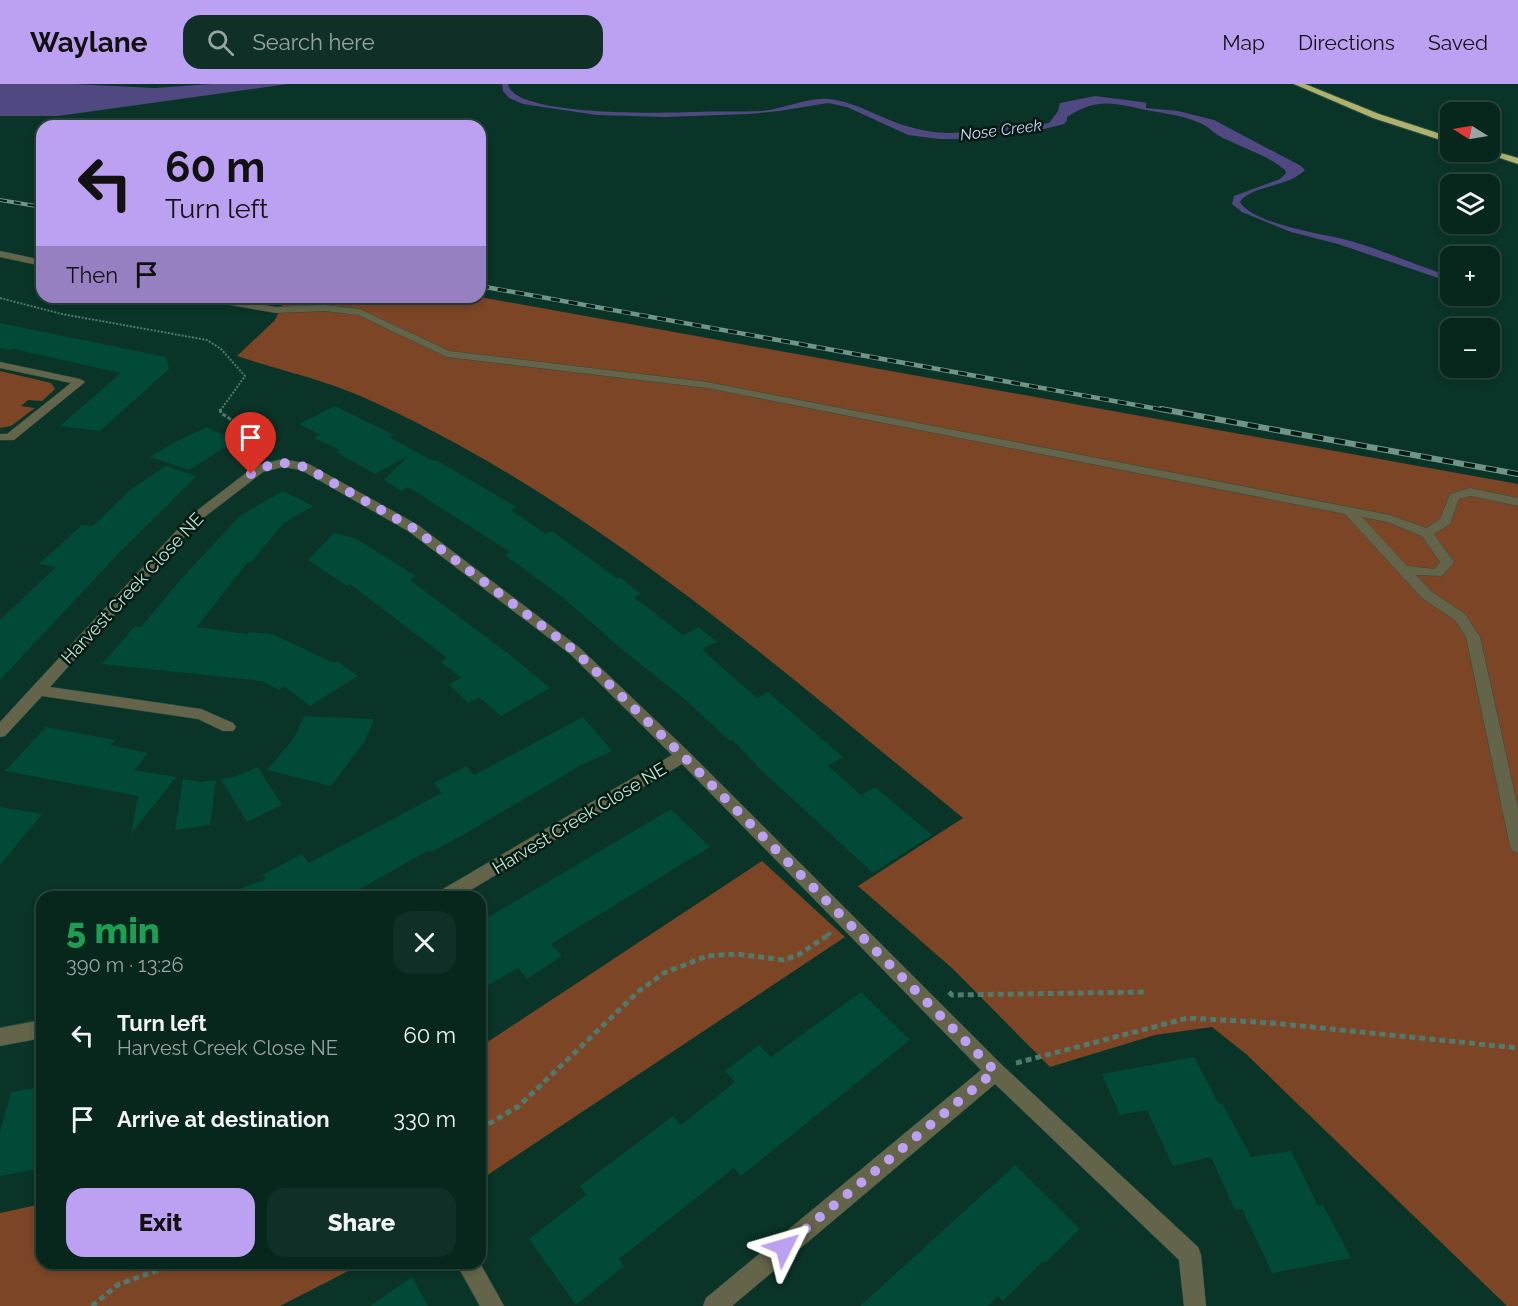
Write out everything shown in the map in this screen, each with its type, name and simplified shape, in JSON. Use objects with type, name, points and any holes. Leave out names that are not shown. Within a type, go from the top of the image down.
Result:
[{"type":"highway","points":[[1298,84],[1334,100],[1440,137]]},
{"type":"highway","points":[[1334,100],[1440,131]]},
{"type":"highway","points":[[1500,156],[1518,161]]},
{"type":"street","points":[[0,254],[36,262]]},
{"type":"street","points":[[236,303],[276,310],[326,308],[360,312],[447,354],[707,385],[1390,519],[1427,534],[1448,562],[1437,573],[1402,569]]},
{"type":"street","points":[[0,365],[80,382],[10,438],[0,436]]},
{"type":"street","name":"Harvest Creek Close NE","points":[[0,732],[194,519],[251,474],[270,465],[283,463],[305,467],[413,528],[575,651],[683,756],[995,1071],[1190,1255],[1195,1306]]},
{"type":"street","points":[[1427,534],[1446,521],[1454,497],[1470,492],[1518,502]]},
{"type":"street","points":[[1349,511],[1426,596],[1460,616],[1473,637],[1518,846]]},
{"type":"street","points":[[37,690],[201,714],[228,727]]},
{"type":"street","name":"Harvest Creek Close NE","points":[[454,891],[683,756]]},
{"type":"street","points":[[0,1037],[36,1030]]},
{"type":"street","points":[[714,1306],[995,1071]]},
{"type":"street","points":[[471,1269],[493,1306]]},
{"type":"path","points":[[0,298],[41,310],[181,334],[216,345],[245,376],[224,402],[221,413],[257,437],[270,465]]},
{"type":"path","points":[[486,1126],[519,1106],[639,991],[664,973],[707,956],[737,954],[784,960],[798,955],[827,933],[850,926]]},
{"type":"path","points":[[952,995],[1144,992]]},
{"type":"path","points":[[995,1071],[1154,1025],[1188,1018],[1272,1023],[1518,1048]]},
{"type":"path","points":[[92,1306],[119,1284],[161,1269]]},
{"type":"shaded area","points":[[486,298],[1518,484],[1518,1306],[1507,1306],[1246,1054],[1212,1027],[1155,1035],[1050,1067],[953,969],[858,886],[963,818],[748,643],[674,586],[599,532],[522,482],[441,436],[358,395],[237,356],[275,320],[283,303],[486,303]]},
{"type":"shaded area","points":[[0,371],[51,383],[55,389],[42,401],[28,400],[21,406],[35,408],[11,426],[0,428]]},
{"type":"shaded area","points":[[762,861],[845,937],[486,1176],[486,1043]]},
{"type":"shaded area","points":[[36,1205],[36,1269],[352,1269],[280,1306],[0,1306],[0,1213]]},
{"type":"water","points":[[0,84],[72,84],[155,88],[211,84],[288,84],[58,116],[0,116]]},
{"type":"water","name":"Nose Creek","points":[[502,84],[508,84],[516,95],[561,108],[653,113],[762,111],[812,100],[829,99],[850,104],[910,127],[947,133],[1049,123],[1058,111],[1060,103],[1095,96],[1142,102],[1146,103],[1146,108],[1178,111],[1214,120],[1305,170],[1289,180],[1245,196],[1240,202],[1248,210],[1260,217],[1291,228],[1376,249],[1440,273],[1440,279],[1338,244],[1291,232],[1242,212],[1232,204],[1234,196],[1280,179],[1286,173],[1285,170],[1263,156],[1220,137],[1204,125],[1178,116],[1117,104],[1098,104],[1078,110],[1067,117],[1064,124],[1044,129],[986,133],[958,139],[939,139],[908,135],[847,107],[828,103],[749,114],[665,117],[597,115],[523,104],[509,98],[503,91]]},
{"type":"building","points":[[0,323],[166,357],[169,369],[100,431],[60,426],[121,373],[14,349],[0,348]]},
{"type":"building","points":[[335,406],[394,435],[389,437],[433,461],[436,460],[517,507],[511,510],[546,534],[552,531],[618,579],[620,577],[641,594],[634,597],[683,635],[699,627],[717,642],[702,649],[727,672],[757,698],[768,692],[843,757],[828,766],[861,795],[875,787],[932,835],[873,873],[761,770],[732,739],[730,741],[681,696],[624,651],[561,596],[505,555],[510,552],[408,487],[401,491],[384,480],[408,456],[375,474],[336,452],[340,450],[314,438],[320,435],[299,424]]},
{"type":"building","points":[[207,427],[235,441],[189,470],[150,457],[173,443]]},
{"type":"building","points":[[166,466],[197,476],[119,553],[0,680],[0,620],[56,567],[39,564],[82,525],[93,526],[130,490]]},
{"type":"building","points":[[283,491],[313,506],[284,523],[251,562],[248,562],[197,627],[247,634],[249,632],[272,634],[334,663],[337,661],[358,676],[310,706],[284,686],[279,690],[262,681],[102,664],[135,626],[141,627],[181,579],[241,515]]},
{"type":"building","points":[[334,533],[355,538],[416,576],[410,580],[509,654],[550,688],[501,716],[479,697],[468,703],[449,684],[461,678],[441,662],[447,658],[350,584],[347,586],[308,560]]},
{"type":"building","points":[[304,716],[374,719],[365,741],[331,786],[267,770],[294,738]]},
{"type":"building","points":[[583,717],[612,751],[578,767],[463,835],[431,852],[429,850],[357,891],[234,891],[266,879],[262,875],[302,854],[309,863],[442,793],[434,783],[466,766],[474,775]]},
{"type":"building","points":[[46,727],[115,740],[110,745],[148,753],[134,770],[176,777],[131,834],[138,796],[5,771]]},
{"type":"building","points":[[258,767],[282,805],[247,822],[221,779],[237,776]]},
{"type":"building","points":[[183,779],[201,782],[216,780],[210,825],[175,830]]},
{"type":"building","points":[[0,807],[42,814],[0,865]]},
{"type":"building","points":[[671,809],[710,847],[551,944],[562,956],[527,979],[518,968],[486,987],[486,918]]},
{"type":"building","points":[[861,992],[910,1040],[741,1176],[734,1168],[619,1259],[624,1266],[576,1305],[529,1239],[586,1195],[580,1186],[673,1116],[681,1125],[735,1082],[725,1071],[759,1045],[771,1057]]},
{"type":"building","points":[[1194,1057],[1251,1157],[1291,1151],[1318,1206],[1323,1205],[1351,1258],[1272,1273],[1242,1209],[1235,1210],[1211,1157],[1173,1166],[1147,1110],[1120,1115],[1102,1074]]},
{"type":"building","points":[[36,1088],[36,1169],[0,1176],[0,1132],[11,1092]]},
{"type":"building","points":[[1015,1165],[1080,1229],[1045,1263],[1043,1261],[1003,1301],[998,1296],[988,1306],[860,1306]]},
{"type":"building","points":[[412,1277],[428,1306],[370,1306]]},
{"type":"railway","points":[[0,200],[36,206]]},
{"type":"railway","points":[[486,287],[1169,411]]},
{"type":"railway","points":[[1161,409],[1518,474]]},
{"type":"route","points":[[251,474],[270,465],[283,463],[305,467],[413,528],[575,651],[683,756],[995,1071],[784,1247]]}]
